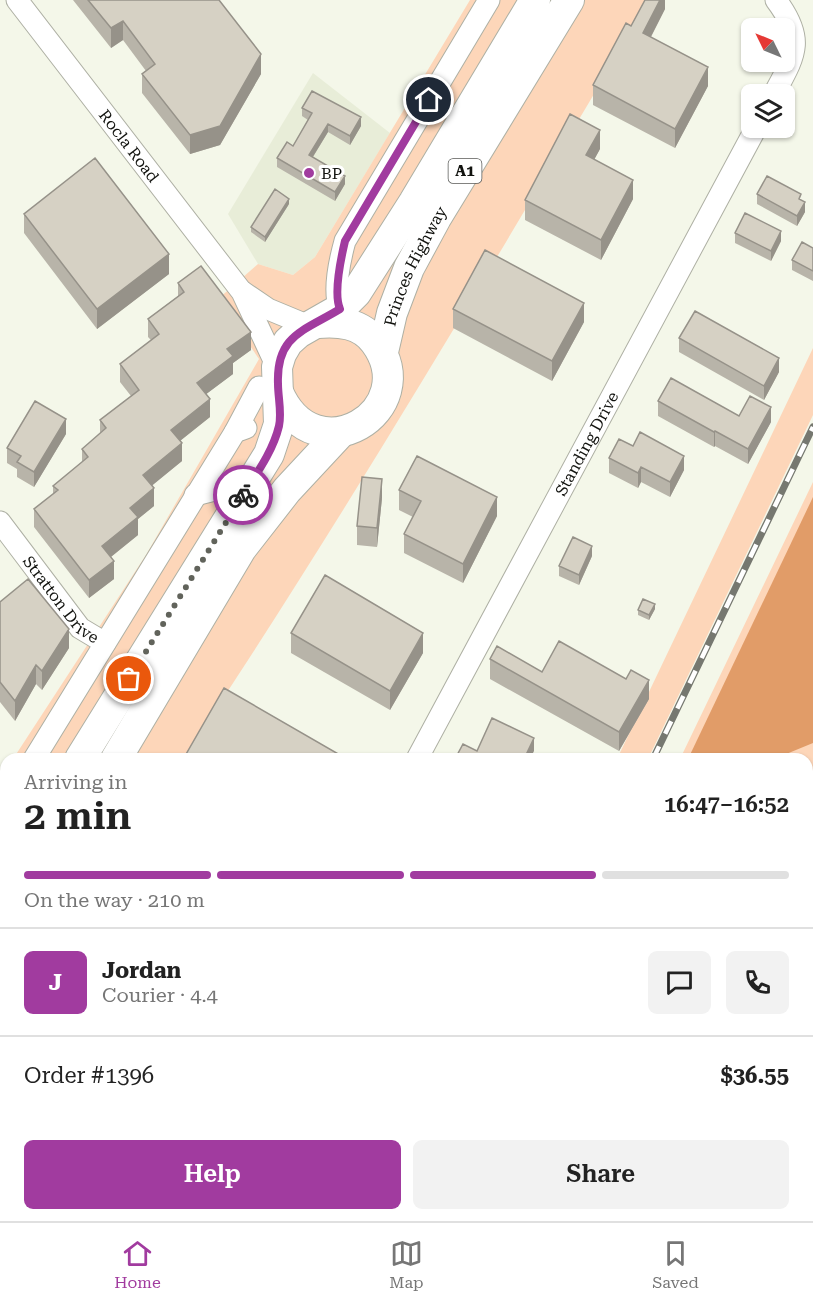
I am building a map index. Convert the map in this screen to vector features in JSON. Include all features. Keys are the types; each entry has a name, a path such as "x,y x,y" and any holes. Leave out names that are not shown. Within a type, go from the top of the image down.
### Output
{"highway":[{"name":"Princes Highway","path":"84,753 268,454 279,424 272,382 281,354 288,342 356,293 414,202 535,0"},
{"name":"Princes Highway","path":"383,352 396,302 409,268 436,218 569,0"},
{"name":"Princes Highway","path":"120,753 241,549 287,490 341,432 355,428 368,420 378,409 385,396 388,374 383,352 371,337 355,326 322,319"},
{"path":"272,382 285,407 295,419 316,430 341,432"}],"street":[{"name":"Rocla Road","path":"17,0 242,292 272,382"},
{"path":"322,319 338,303 340,261 345,241 489,0"},
{"path":"508,45 522,0"},
{"path":"776,0 789,17 796,40 792,61 779,84"},
{"name":"Standing Drive","path":"420,753 751,138"},
{"name":"Rocla Road","path":"242,292 268,309 322,319"},
{"path":"38,753 195,495 272,382"},
{"path":"195,495 253,480"},
{"name":"Stratton Drive","path":"0,522 80,628 105,643"}],"shaded area":[{"path":"470,0 650,0 363,478 187,753 17,753 146,555 259,359 218,299 258,264 293,275 315,257"},
{"name":"BP","path":"313,73 390,133 315,257 293,275 258,264 228,214"},
{"path":"813,348 813,415 651,753 620,753"},
{"path":"813,482 813,753 683,753"},
{"path":"813,497 813,743 789,753 691,753"}],"building":[{"path":"88,0 219,0 261,54 220,126 190,135 142,74 155,64 123,21 111,28"},
{"path":"645,0 660,0 643,33 708,67 675,129 593,85 626,23 631,26"},
{"path":"312,91 361,117 350,136 328,124 309,155 345,176 335,192 277,158 287,142 293,146 312,113 302,108"},
{"path":"570,114 600,130 586,155 633,180 601,240 525,200"},
{"path":"95,158 169,254 97,309 24,214"},
{"path":"767,176 801,194 799,199 805,202 797,216 757,194"},
{"path":"275,189 289,199 265,237 251,227"},
{"path":"745,213 781,231 771,251 735,233"},
{"path":"802,242 813,248 813,271 792,260"},
{"path":"485,250 584,303 552,361 453,309"},
{"path":"201,266 251,332 227,349 233,356 197,383 210,399 171,430 182,443 143,475 154,488 130,508 138,517 102,546 114,561 89,580 34,509 58,490 53,486 88,457 82,449 106,428 100,420 139,390 120,364 159,334 148,319 184,292 178,283"},
{"path":"695,311 779,358 764,386 679,338"},
{"path":"671,378 739,416 750,396 771,407 748,449 658,401"},
{"path":"35,401 66,419 34,472 17,462 21,456 7,448"},
{"path":"640,432 684,456 670,482 641,467 638,473 609,458 619,439 633,446"},
{"path":"417,456 497,497 463,564 404,534 421,501 399,490"},
{"path":"362,477 382,479 377,528 357,526"},
{"path":"573,537 592,546 579,575 559,566"},
{"path":"325,575 423,633 390,691 291,633"},
{"path":"28,579 69,629 42,671 36,665 15,701 0,682 0,602"},
{"path":"643,599 655,604 649,615 638,610"},
{"path":"559,641 626,679 631,670 649,680 619,732 490,659 497,646 542,672"},
{"path":"224,688 337,753 187,753"},
{"path":"492,718 534,738 527,753 458,753 463,744 477,751"}],"railway":[{"path":"656,753 813,427"}],"way so far":[{"path":"129,679 243,495"}],"place":[{"name":"BP","path":"309,173"}],"route":[{"path":"243,495 268,454 279,424 277,367 281,354 288,342 298,333 340,309 338,282 345,241 429,100"}]}
